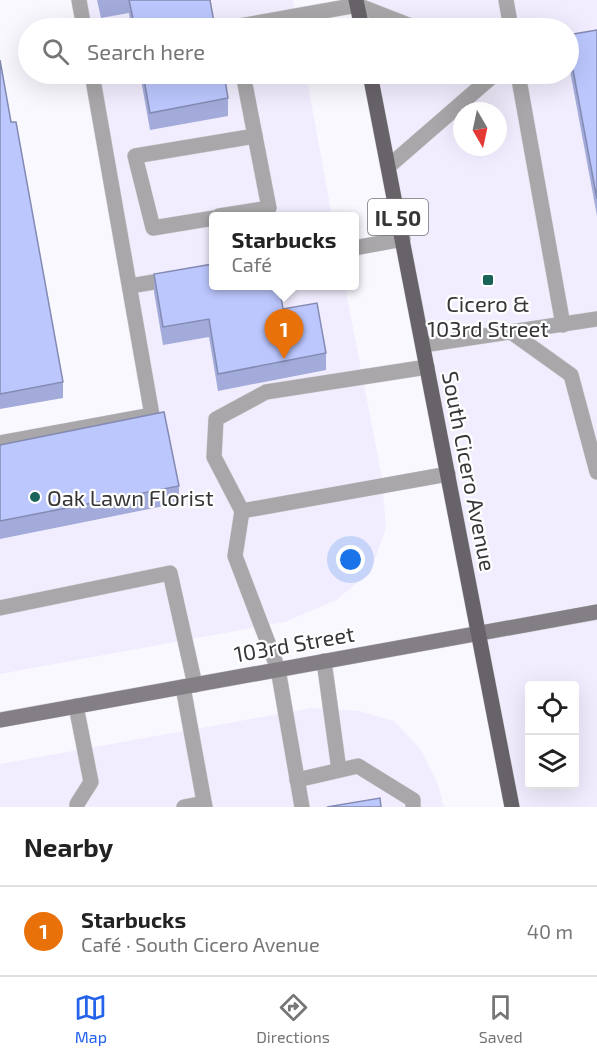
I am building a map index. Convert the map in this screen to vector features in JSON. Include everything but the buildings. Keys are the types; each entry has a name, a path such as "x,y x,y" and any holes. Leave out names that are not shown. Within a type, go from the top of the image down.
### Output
{"main road":[{"path":"357,3 360,18"},
{"name":"South Cicero Avenue","path":"372,84 512,807"},
{"name":"103rd Street","path":"0,720 597,612"}],"lane":[{"path":"79,0 82,18"},
{"path":"506,0 509,18"},
{"path":"280,18 357,3 392,18"},
{"path":"0,443 152,415 94,84"},
{"path":"244,212 269,208 245,84"},
{"path":"388,166 483,84"},
{"path":"520,84 562,325"},
{"path":"107,162 255,136"},
{"path":"135,156 153,228 209,219"},
{"path":"359,247 403,239"},
{"path":"130,286 209,273"},
{"path":"423,345 597,319"},
{"path":"511,332 571,375 597,472"},
{"path":"302,807 278,669 235,556 242,511 214,457 216,419 266,392 427,367"},
{"path":"242,511 448,474"},
{"path":"0,608 170,573 189,686 205,805 184,807"},
{"path":"324,661 339,770"},
{"path":"76,706 92,782 77,807"},
{"path":"297,780 358,766 412,800 413,807"}],"shaded area":[{"path":"79,0 293,0 296,18 82,18"},
{"path":"356,0 597,0 597,807 512,807 372,84 579,84 579,18 360,18"},
{"path":"94,84 308,84 331,212 209,212 209,290 346,290 382,478 386,528 370,573 336,600 285,622 0,674 0,443 152,415"},
{"path":"311,708 359,711 394,721 421,750 438,784 444,807 0,807 0,764"}],"place":[{"name":"Cicero & 103rd Street","path":"488,280"},
{"name":"Starbucks","path":"284,359"},
{"name":"Oak Lawn Florist","path":"35,497"}]}
